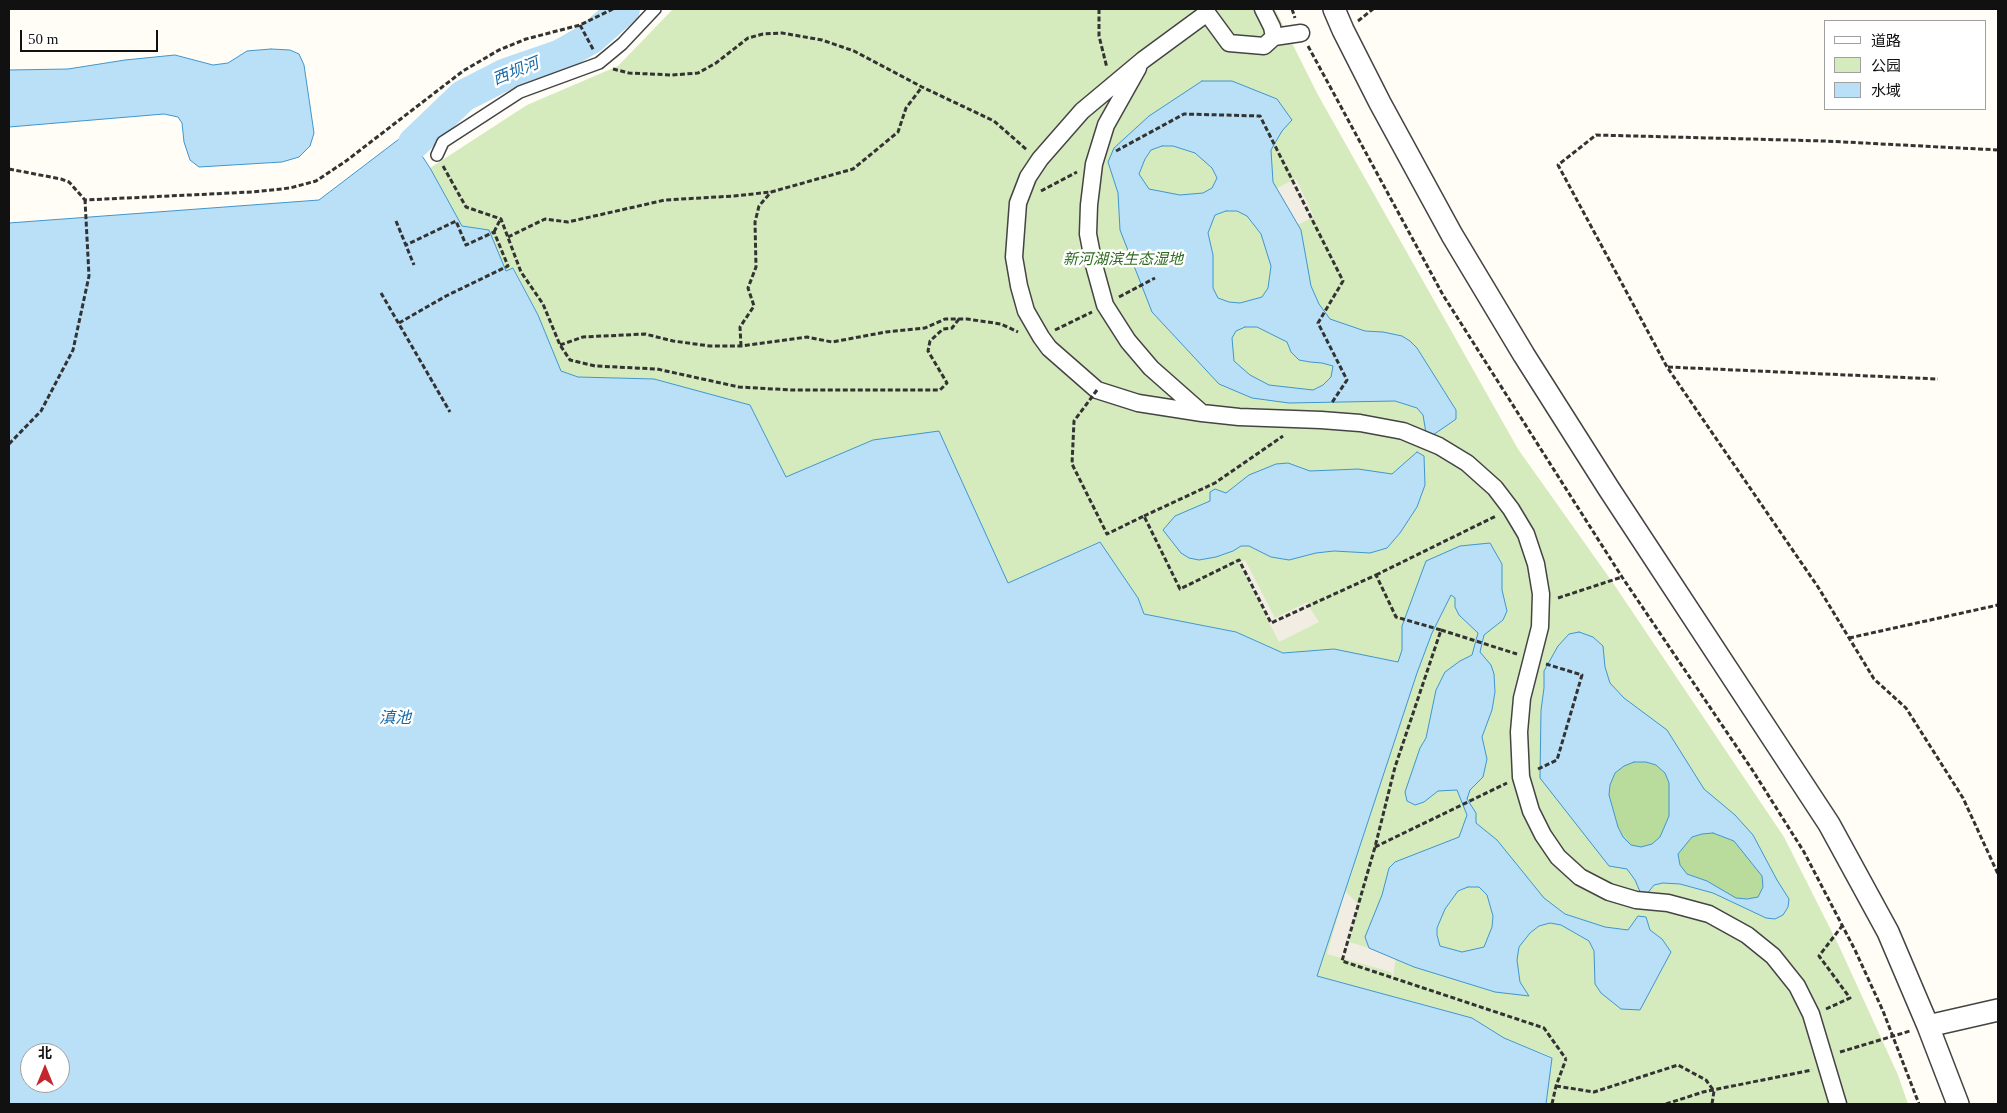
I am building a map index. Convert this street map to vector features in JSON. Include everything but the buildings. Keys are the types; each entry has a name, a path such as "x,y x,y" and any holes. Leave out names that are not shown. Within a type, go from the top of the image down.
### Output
{"street":[{"path":"1264,9 1274,37"},
{"path":"1334,9 1376,95 1452,235 1519,347 1829,824 1888,932 1928,1026 1958,1104"},
{"path":"1301,33 1274,37 1264,46 1228,43 1207,11 1143,60 1082,111 1040,159 1028,177 1018,203 1014,257 1026,311 1041,337 1092,397 1239,417 1360,423 1403,432 1439,446 1467,463 1495,488 1511,509 1526,534 1536,564 1541,594 1540,627 1527,654 1516,784 1543,835 1558,857 1580,877 1610,892 1636,900 1668,903 1709,914 1747,935 1773,956 1797,986 1835,1063 1838,1104"},
{"path":"1143,60 1106,125 1094,164 1088,234 1094,266 1105,305 1128,341 1151,368 1202,412"},
{"path":"1928,1026 1998,1010"}],"lane":[{"path":"437,155 443,142 520,92 597,59 622,44 655,9"}],"path":[{"path":"86,200 252,192 290,188 316,181 346,161 463,71 499,50 526,39 580,25 613,9"},
{"path":"1099,9 1099,36 1108,73 1115,68"},
{"path":"1292,9 1301,33 1381,183 1444,295 1622,577 1753,771 1804,852 1883,1011 1919,1104"},
{"path":"580,25 597,59 629,73 672,75 698,73 716,64 748,38 763,34 782,33 822,40 854,51 994,122 1030,153 1040,159"},
{"path":"508,237 545,219 568,222 665,200 771,192 854,169 898,132 906,108 922,87"},
{"path":"1018,203 1094,164 1184,114 1260,116 1343,281 1318,324 1347,380 1321,420"},
{"path":"1998,150 1825,141 1596,135 1558,165 1667,367 1818,587 1874,679 1906,708 1958,790 1998,874"},
{"path":"437,155 466,207 501,219 521,272 543,304 560,345 570,360 595,366 657,369 739,387 792,390 940,390 947,383 928,351 930,342 943,329 952,328 959,319"},
{"path":"9,169 69,182 86,200 88,276 73,350 41,411 9,444"},
{"path":"741,346 740,327 754,306 748,288 756,267 755,222 759,206 771,192"},
{"path":"406,245 456,221 466,245 494,232 501,219"},
{"path":"396,221 414,266"},
{"path":"399,323 446,296 508,266 494,232"},
{"path":"1041,337 1155,278"},
{"path":"381,293 450,412"},
{"path":"560,345 583,338 645,334 692,344 741,346 807,337 832,342 886,332 925,328 945,318 1001,324 1023,334 1019,325"},
{"path":"1667,367 1938,379"},
{"path":"1092,397 1074,421 1072,464 1107,534 1215,483 1286,434 1292,419"},
{"path":"1144,516 1180,589 1239,560 1270,623 1376,576 1511,509"},
{"path":"1375,847 1510,782 1516,784 1557,760 1582,675 1527,654 1520,655 1396,617 1376,576"},
{"path":"1540,604 1622,577"},
{"path":"1849,638 1998,605"},
{"path":"1441,630 1395,767 1375,847 1342,961 1544,1028 1566,1059 1556,1086 1552,1104"},
{"path":"1829,1018 1826,1009 1850,998 1819,956 1842,926"},
{"path":"1840,1052 1928,1026"},
{"path":"1835,1063 1840,1052 1837,1044"},
{"path":"1835,1063 1840,1052"},
{"path":"1666,1104 1704,1092 1835,1063"},
{"path":"1556,1086 1594,1092 1678,1064 1706,1080 1714,1091 1712,1104"}],"green space":[{"name":"新河湖滨生态湿地","path":"673,9 1275,9 1318,95 1518,449 1613,583 1784,837 1839,946 1898,1075 1908,1104 1546,1104 1552,1057 1504,1038 1472,1018 1317,976 1416,673 1335,649 1283,653 1236,632 1144,614 1138,598 1099,542 1008,583 873,440 786,478 750,405 654,379 578,377 561,371 538,315 514,268 506,271 489,230 462,226 430,168 527,105 618,66"},
{"path":"1634,762 1646,762 1656,765 1665,773 1669,783 1669,816 1660,837 1652,844 1641,847 1631,845 1623,837 1618,827 1609,795 1610,785 1615,773 1624,766"},
{"path":"1713,833 1734,841 1762,876 1763,887 1758,897 1736,898 1707,881 1687,874 1680,866 1678,854 1692,837"}],"shaded area":[{"path":"1296,179 1314,217 1293,227 1275,189"},
{"path":"1245,560 1275,618 1308,602 1319,622 1279,642 1239,563"},
{"path":"1345,891 1358,904 1361,895 1349,942 1396,956 1393,978 1391,972 1327,954"}],"water":[{"path":"290,50 299,54 304,65 314,133 310,146 299,157 282,162 199,167 190,160 184,142 182,123 178,117 164,114 9,127 9,70 68,69 125,60 175,55 213,65 228,63 247,51"},
{"path":"1202,81 1232,81 1277,99 1292,120 1282,131 1271,150 1273,182 1301,230 1311,286 1319,304 1330,319 1365,331 1402,336 1410,341 1417,348 1456,410 1456,419 1433,435 1426,433 1423,415 1417,408 1395,401 1289,403 1252,398 1219,384 1152,312 1120,230 1118,193 1108,162 1114,148 1149,116","holes":["1162,146 1173,146 1195,153 1212,168 1217,178 1212,188 1203,193 1180,195 1149,189 1139,174 1151,150","1226,211 1237,211 1247,216 1261,234 1271,266 1268,288 1262,297 1240,303 1218,298 1213,288 1213,255 1208,233 1215,215","1245,327 1257,327 1287,342 1291,352 1299,360 1333,366 1331,377 1323,385 1313,390 1269,385 1250,375 1234,361 1232,338 1236,331"]},
{"name":"滇池","path":"407,133 430,168 462,226 489,230 506,271 513,268 538,315 561,371 578,377 654,379 750,405 786,477 873,440 939,431 1008,583 1100,542 1138,598 1144,614 1236,632 1283,653 1334,649 1398,662 1402,650 1402,626 1426,561 1460,546 1490,543 1502,564 1502,590 1507,611 1503,620 1484,635 1480,652 1491,665 1494,674 1495,692 1492,710 1482,737 1487,759 1483,777 1470,790 1467,799 1476,813 1476,823 1497,840 1544,898 1565,914 1605,927 1628,930 1638,916 1646,917 1650,930 1662,939 1671,952 1640,1010 1621,1009 1601,993 1595,984 1594,951 1589,941 1561,925 1550,923 1539,926 1530,933 1519,947 1517,960 1520,982 1529,996 1495,992 1414,967 1369,948 1365,937 1382,895 1389,868 1395,862 1459,837 1467,815 1457,790 1438,791 1424,802 1415,805 1407,801 1405,792 1420,748 1426,738 1436,690 1445,672 1472,655 1478,633 1459,615 1455,607 1455,598 1451,595 1432,633 1417,673 1317,976 1472,1018 1504,1038 1552,1058 1546,1104 9,1104 9,223 319,200","holes":["1468,887 1479,887 1487,895 1493,916 1492,927 1484,947 1462,952 1440,946 1437,928 1445,909 1458,891"]},
{"path":"1417,452 1424,456 1425,485 1417,507 1400,533 1387,548 1370,553 1334,551 1316,553 1289,560 1271,557 1249,546 1241,546 1216,557 1199,560 1189,558 1181,553 1163,530 1175,516 1210,501 1210,492 1215,489 1226,493 1249,475 1276,464 1288,463 1310,471 1358,469 1392,474"},
{"path":"1579,632 1593,637 1603,646 1605,667 1610,683 1624,698 1667,730 1704,789 1735,815 1753,835 1789,899 1788,907 1783,915 1775,919 1766,918 1713,893 1680,884 1663,883 1654,885 1646,895 1641,894 1635,880 1627,869 1609,866 1540,778 1541,710 1544,671 1558,646 1569,634","holes":["1634,762 1646,762 1656,765 1665,773 1669,783 1669,816 1660,837 1652,844 1641,847 1631,845 1623,837 1618,827 1609,795 1610,785 1615,773 1624,766","1713,833 1734,841 1762,876 1763,887 1758,897 1736,898 1707,881 1687,874 1680,865 1678,854 1692,837"]}],"waterway":[{"name":"西坝河","path":"414,143 463,96 506,74 561,55 591,38 624,9"}]}
